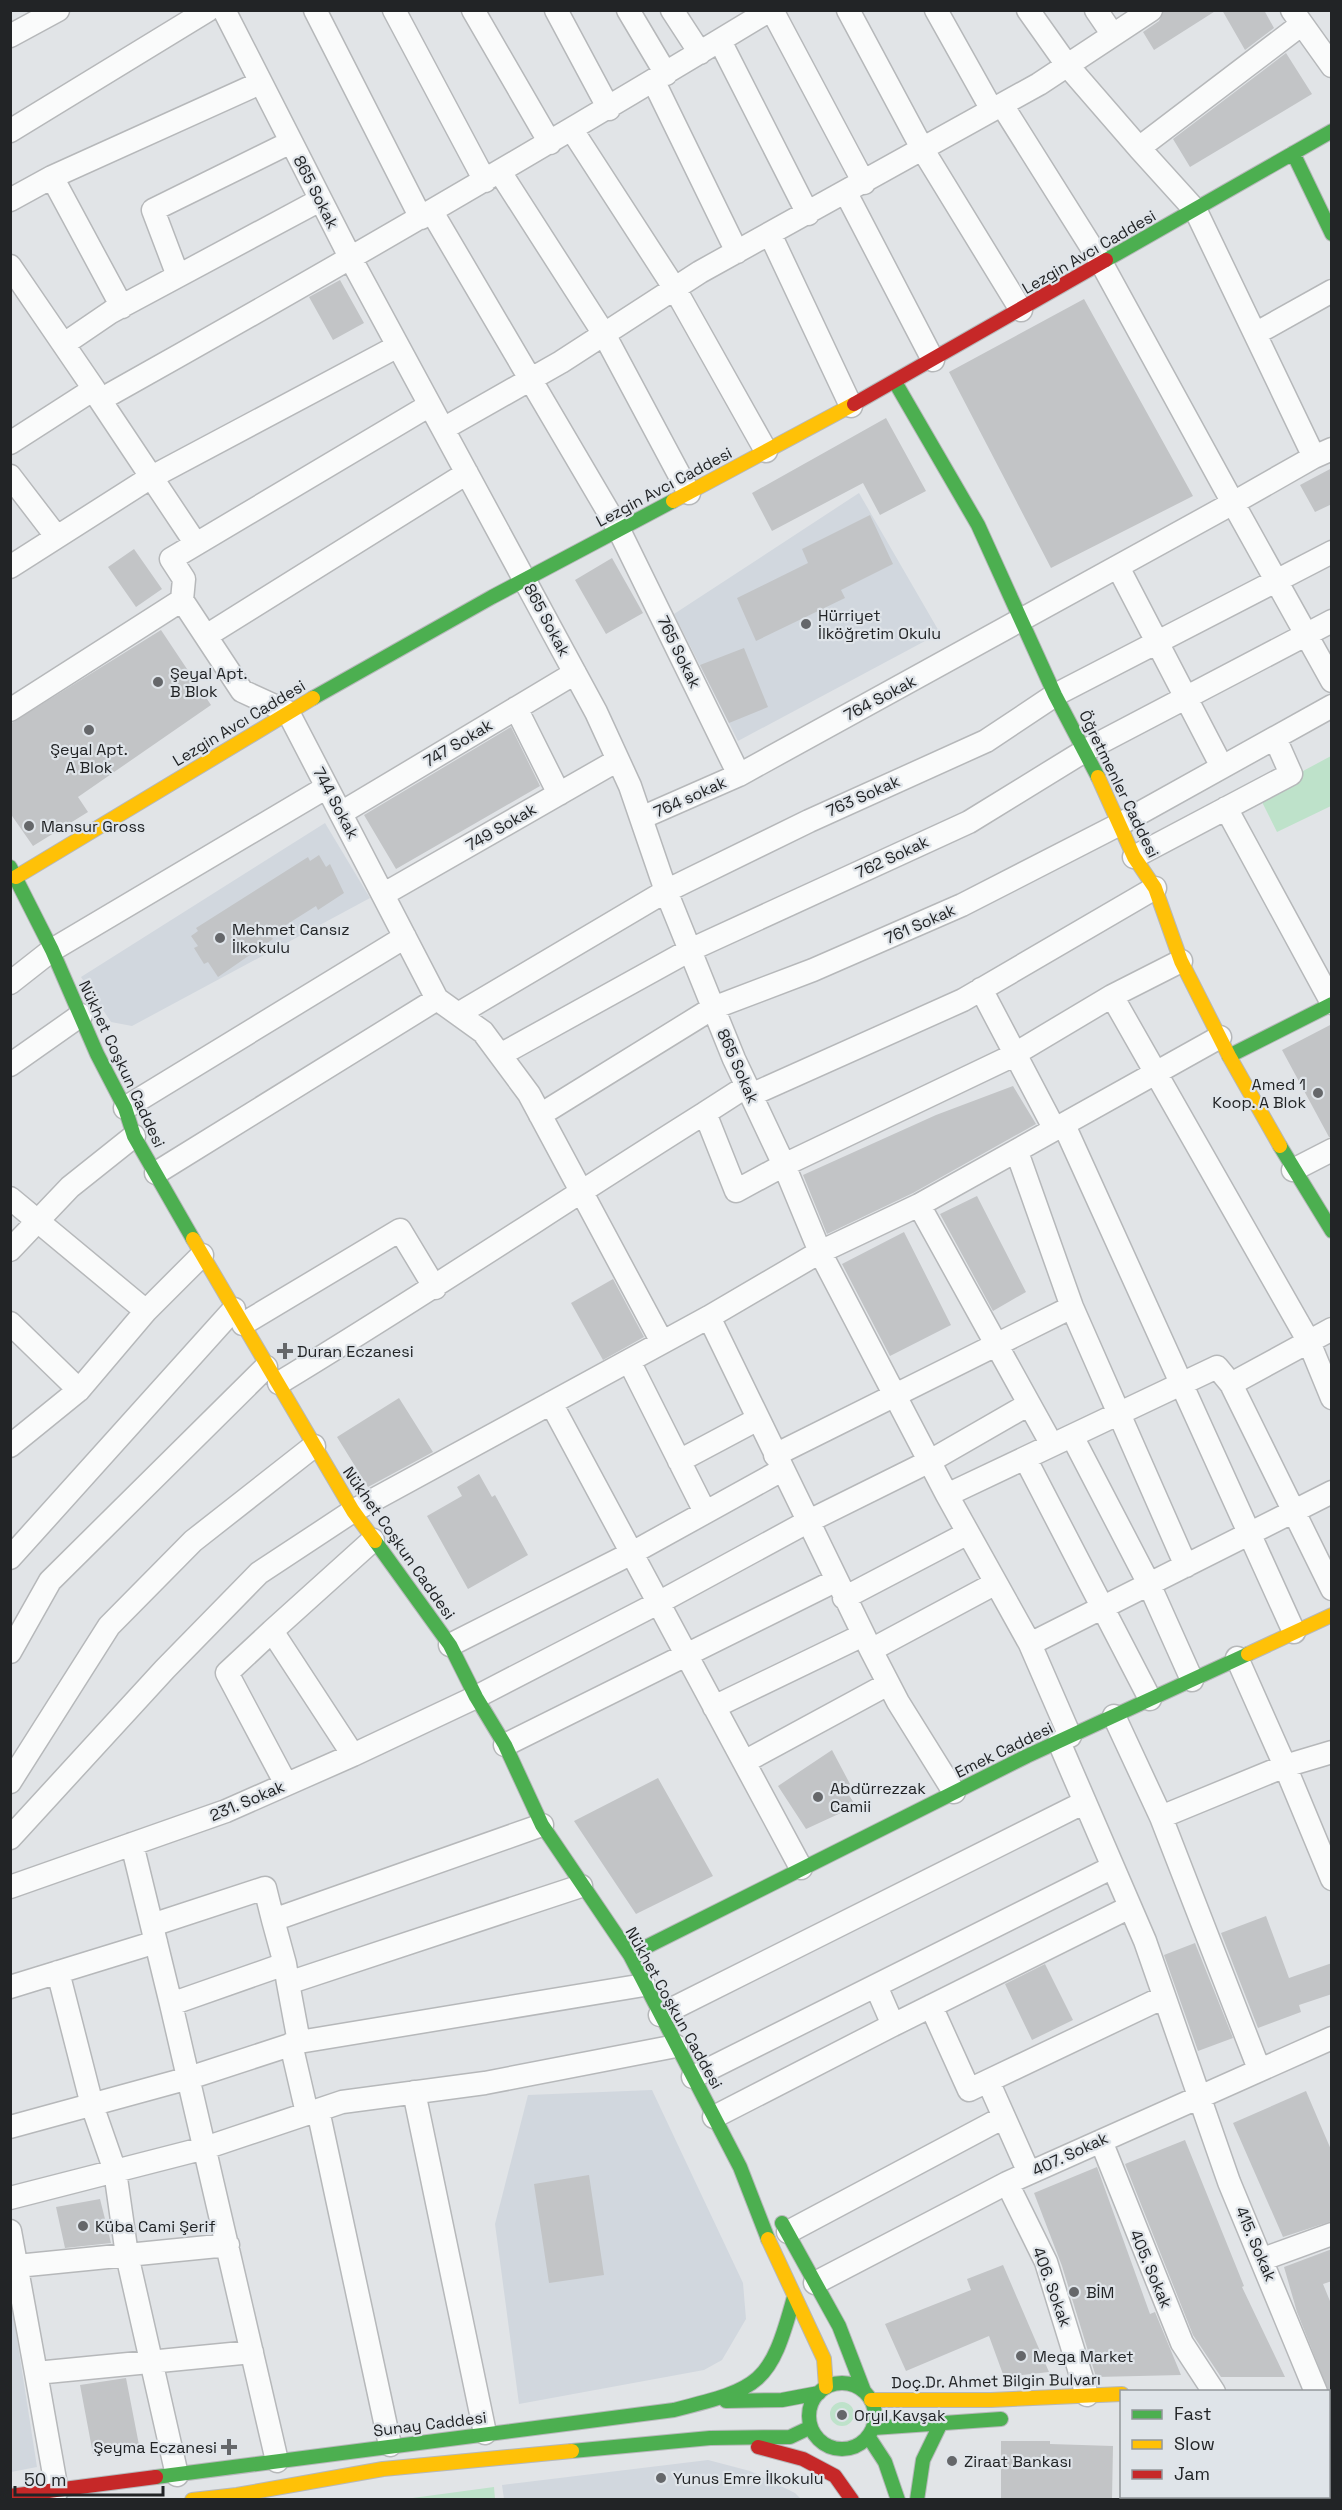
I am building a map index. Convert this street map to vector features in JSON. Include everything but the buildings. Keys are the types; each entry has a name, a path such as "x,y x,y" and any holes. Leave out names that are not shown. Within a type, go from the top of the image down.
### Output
{"street":[{"path":"10,36 58,10"},
{"name":"765 Sokak","path":"315,10 426,215 531,379 619,530 739,775"},
{"path":"394,10 493,176 604,334 689,493"},
{"path":"473,10 549,143"},
{"path":"556,10 609,109"},
{"path":"628,10 737,252"},
{"path":"672,10 700,53"},
{"path":"848,10 923,150 1021,310"},
{"path":"936,10 997,107 1102,264 1332,681"},
{"path":"1028,10 1067,65 1196,211 1255,334 1323,453"},
{"path":"1096,10 1113,35"},
{"path":"443,429 531,379 737,252 997,107 1151,10"},
{"path":"10,131 225,12"},
{"name":"865 Sokak","path":"225,12 320,200 575,673 618,760 666,891 713,1008 784,1165 820,1252 947,1495 1030,1644"},
{"path":"10,443 97,394 351,259 609,109 720,41 759,13 855,188 933,360"},
{"path":"1139,148 1297,17 1332,66"},
{"path":"720,41 808,214"},
{"path":"10,201 52,177 260,83"},
{"path":"572,130 675,289 766,451"},
{"name":"Lezgin Avcı Caddesi","path":"13,872 288,712 525,580 895,382 1332,131"},
{"path":"178,276 153,210 291,142"},
{"path":"1293,153 1332,234"},
{"path":"52,177 122,307"},
{"path":"64,344 122,307 320,200"},
{"path":"770,234 851,406"},
{"path":"10,266 196,544"},
{"path":"1255,334 1332,291"},
{"path":"10,567 153,477 398,346"},
{"name":"Öğretmenler Caddesi","path":"895,382 978,525 1021,622 1086,750 1134,857 1155,888 1181,961 1224,1046 1293,1170 1332,1231"},
{"path":"288,712 242,691 182,600 184,579 171,559 430,405"},
{"name":"764 Sokak","path":"739,775 1021,622 1323,453"},
{"path":"206,636 467,473"},
{"path":"10,476 56,537"},
{"name":"763 Sokak","path":"458,1014 666,891 809,821 986,741 1056,694 1332,552"},
{"path":"1119,567 1222,767"},
{"path":"10,710 182,600"},
{"name":"762 Sokak","path":"500,1055 690,950 969,822 1086,750 1332,621"},
{"name":"747 Sokak","path":"341,813 575,673"},
{"name":"761 Sokak","path":"540,1115 713,1008 813,970 962,905 1120,824 1332,706"},
{"path":"516,708 559,794"},
{"name":"744 Sokak","path":"288,712 384,894 436,999"},
{"path":"1134,857 1291,774 1275,738"},
{"name":"749 Sokak","path":"384,894 618,760"},
{"name":"764 sokak","path":"641,818 739,775"},
{"path":"10,983 52,950 327,787"},
{"path":"10,1838 165,1669 259,1573 353,1512 709,1317 820,1252 919,1205 1017,1152 1157,1071 1332,1003 1226,808"},
{"name":"Nükhet Coşkun Caddesi","path":"13,872 52,950 97,1054 125,1108 134,1136 353,1512 450,1645 476,1697 505,1745 542,1825 581,1886 630,1955 740,2167"},
{"path":"10,1652 50,1581 142,1486 273,1375 435,1288 581,1191 705,1113 749,1091 963,1000 1155,888"},
{"path":"125,1108 405,937"},
{"path":"705,1113 736,1191 784,1165 1015,1053 1112,996 1181,961"},
{"path":"981,989 1015,1053 1059,1126 1184,1383 1294,1632"},
{"path":"1112,996 1157,1071 1309,1342 1332,1398"},
{"path":"156,1173 436,999 483,1032 529,1094 662,1342"},
{"path":"10,1065 81,1015"},
{"path":"10,1250 70,1187 134,1136"},
{"path":"1293,1170 1332,1150"},
{"path":"1017,1152 1072,1307 1186,1566"},
{"path":"10,1198 146,1311"},
{"path":"919,1205 1029,1404 1062,1440 1149,1584 1192,1680"},
{"path":"10,1558 238,1317 399,1230 435,1288"},
{"path":"16,1434 79,1390 146,1311 202,1255"},
{"path":"450,1645 632,1553 705,1512 778,1463 895,1394 1072,1307"},
{"path":"709,1317 778,1463 888,1684 954,1792"},
{"path":"10,1323 79,1390"},
{"path":"1231,1384 1332,1329"},
{"path":"628,1361 705,1512"},
{"path":"947,1495 1217,1367 1231,1384 1332,1589"},
{"path":"551,1403 801,1868"},
{"name":"231. Sokak","path":"10,1887 226,1811 476,1697 658,1603 807,1522 930,1461 1029,1404"},
{"path":"679,1461 758,1419"},
{"path":"10,1782 109,1626 193,1541 314,1446"},
{"path":"1025,1458 1150,1699"},
{"path":"1030,1644 1332,1492"},
{"path":"505,1745 687,1656 968,1533"},
{"path":"286,1784 227,1673 373,1540"},
{"path":"714,1707 867,1642 996,1583"},
{"name":"Emek Caddesi","path":"630,1955 954,1792 1237,1658 1294,1632 1330,1619"},
{"path":"272,1630 353,1755"},
{"name":"415. Sokak","path":"1030,1644 1065,1739 1085,1803 1130,1907 1229,2182 1316,2390"},
{"path":"1237,1658 1332,1879"},
{"path":"744,1762 888,1684"},
{"path":"1114,1716 1161,1817 1259,2069"},
{"path":"1161,1817 1285,1766 1332,1752"},
{"path":"660,2015 1085,1803"},
{"path":"273,1920 542,1825"},
{"path":"132,1844 277,2461"},
{"path":"693,2077 1113,1867"},
{"path":"171,2004 286,1974 581,1886"},
{"path":"10,1987 58,1972 265,1888 286,1974 295,2043 313,2111 390,2445"},
{"path":"714,2117 1130,1907"},
{"path":"58,1972 92,2105 115,2171 127,2255 149,2362 177,2475"},
{"path":"10,2127 189,2079 295,2043 644,1985"},
{"path":"876,1986 893,2025"},
{"path":"931,2006 969,2090 1164,1997"},
{"name":"407. Sokak","path":"815,2283 1007,2183 1332,2038"},
{"path":"10,2198 205,2148 342,2102 485,2083 676,2046"},
{"path":"988,2081 1029,2173"},
{"path":"414,2092 485,2433"},
{"path":"788,2232 1004,2117"},
{"name":"405. Sokak","path":"1101,2141 1182,2343 1213,2390"},
{"path":"740,2167 788,2232 839,2326 875,2416 871,2432 898,2499"},
{"path":"740,2167 761,2223 824,2359 822,2390 810,2409 811,2427 816,2436 832,2447 852,2448 871,2432 940,2423 1021,2418"},
{"name":"406. Sokak","path":"1007,2183 1046,2262 1087,2395"},
{"path":"10,2231 57,2492"},
{"path":"1263,2259 1332,2234"},
{"path":"17,2266 228,2245"},
{"name":"Sunay Caddesi","path":"10,2496 57,2492 390,2445 674,2410 710,2401 759,2381 783,2339 794,2297"},
{"path":"36,2373 252,2352"},
{"path":"710,2401 782,2400 846,2383 868,2396"},
{"name":"Doç.Dr. Ahmet Bilgin Bulvarı","path":"868,2396 991,2400 1120,2394"},
{"path":"917,2499 919,2469 924,2451 940,2423"},
{"path":"192,2499 237,2495 383,2469 710,2438 790,2437 811,2427"},
{"path":"710,2438 775,2450 803,2458 836,2476 853,2499"},
{"path":"832,2447 853,2499"}],"shaded area":[{"name":"Hürriyet İlköğretim Okulu","path":"859,493 940,633 738,741 674,614"},
{"name":"Mehmet Cansız İlkokulu","path":"325,823 370,898 132,1026 111,1022 81,977"},
{"path":"652,2090 743,2283 746,2319 722,2360 704,2370 519,2404 495,2224 528,2095"},
{"path":"11,2300 37,2467 10,2472"},
{"name":"Yunus Emre İlkokulu","path":"708,2460 750,2471 795,2493 801,2499 504,2499 502,2485"}],"green space":[{"path":"1331,756 1331,806 1277,832 1261,800 1303,771"},
{"path":"842,2402 850,2406 854,2414 850,2422 842,2426 834,2422 830,2414 834,2406"},
{"path":"494,2487 495,2499 405,2499"}],"traffic: fast":[{"path":"1106,260 1332,131"},
{"path":"1293,153 1332,234"},
{"path":"895,382 978,525 1055,695 1098,777"},
{"path":"313,698 492,597 673,501"},
{"path":"10,867 52,950 97,1054 125,1108 134,1136 193,1239"},
{"path":"1229,1056 1332,1004"},
{"path":"1280,1146 1332,1231"},
{"path":"375,1541 450,1645 476,1697 505,1745 542,1825 630,1955 740,2167 768,2239"},
{"path":"630,1955 1027,1756 1248,1654"},
{"path":"782,2223 839,2326 864,2391"},
{"path":"156,2477 674,2410 703,2402 744,2388 758,2378 777,2349 794,2297"},
{"path":"842,2383 855,2386 865,2393 872,2403 875,2416 872,2429 865,2439 855,2446 842,2449 829,2446 819,2439 812,2429 809,2416 812,2403 819,2393 829,2386 842,2383"},
{"path":"726,2401 782,2400 819,2393"},
{"path":"873,2428 1001,2419"},
{"path":"917,2500 923,2460 941,2423"},
{"path":"572,2451 710,2438 790,2437 811,2427"},
{"path":"868,2436 885,2462 898,2500"}],"traffic: slow":[{"path":"673,501 854,404"},
{"path":"16,877 313,698"},
{"path":"1098,777 1134,857 1155,888 1181,961 1229,1056 1280,1146"},
{"path":"193,1239 353,1511 375,1541"},
{"path":"1248,1654 1332,1615"},
{"path":"768,2239 824,2359 826,2387"},
{"path":"871,2400 991,2400 1120,2394"},
{"path":"192,2500 237,2495 383,2469 572,2451"}],"traffic: jam":[{"path":"854,404 1106,260"},
{"path":"758,2447 803,2459 835,2476 852,2500"},
{"path":"10,2496 156,2477"}],"place":[{"name":"Hürriyet İlköğretim Okulu","path":"806,624"},
{"name":"Şeyal Apt. B Blok","path":"158,682"},
{"name":"Şeyal Apt. A Blok","path":"89,730"},
{"name":"Mansur Gross","path":"29,826"},
{"name":"Mehmet Cansız İlkokulu","path":"220,938"},
{"name":"Amed 1 Koop. A Blok","path":"1318,1093"},
{"name":"Duran Eczanesi","path":"285,1351"},
{"name":"Abdürrezzak Camii","path":"818,1797"},
{"name":"Küba Cami Şerif","path":"83,2226"},
{"name":"BİM","path":"1074,2292"},
{"name":"Mega Market","path":"1021,2356"},
{"name":"Oryıl Kavşak","path":"842,2415"},
{"name":"Şeyma Eczanesi","path":"229,2447"},
{"name":"Ziraat Bankası","path":"952,2461"},
{"name":"Yunus Emre İlkokulu","path":"661,2478"}]}
